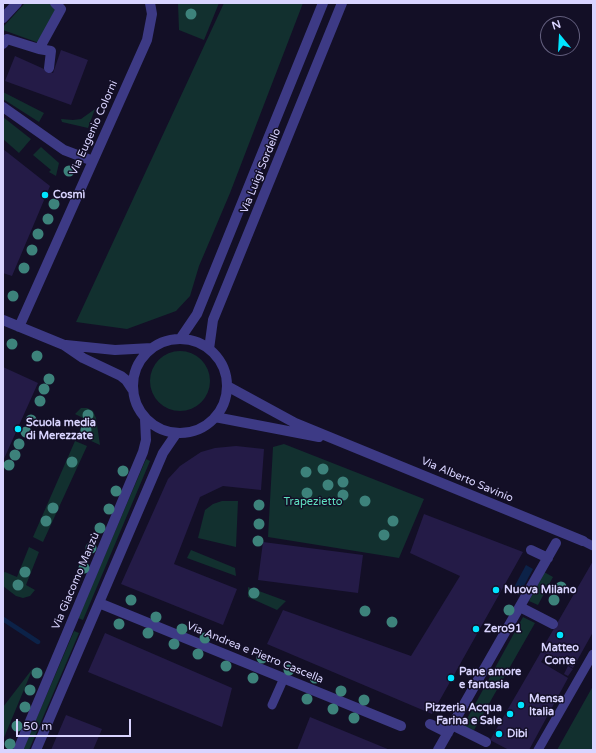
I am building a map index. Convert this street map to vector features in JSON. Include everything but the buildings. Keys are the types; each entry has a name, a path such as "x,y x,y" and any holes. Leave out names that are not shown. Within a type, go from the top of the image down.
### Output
{"street":[{"path":"3,18 17,3"},
{"path":"39,49 61,9 55,3"},
{"name":"Via Eugenio Colorni","path":"19,327 147,40 152,14 150,3"},
{"name":"Via Luigi Sordello","path":"180,339 197,314 323,3"},
{"name":"Via Luigi Sordello","path":"209,349 213,320 342,3"},
{"path":"4,40 52,51 49,68"},
{"path":"3,107 64,150 93,162"},
{"path":"3,320 64,345 83,358 121,376 126,380 132,389 136,405 145,419 154,426 165,431 176,434 188,433 198,430 208,424 215,417 224,403 227,386 222,366 215,355 209,349 200,344 191,340 180,339 166,341 152,348 145,354 137,366 132,389"},
{"path":"64,345 115,350 152,348"},
{"name":"Via Alberto Savinio","path":"227,386 295,423 588,540"},
{"name":"Via Alberto Savinio","path":"215,417 342,441"},
{"name":"Via Giacomo Manzù","path":"18,750 143,452 146,440 145,419"},
{"path":"36,750 163,453 176,434"},
{"path":"438,750 556,543"},
{"path":"531,550 548,558"},
{"name":"Via Andrea e Pietro Cascella","path":"99,603 401,726"},
{"path":"520,607 553,624"},
{"path":"430,724 450,729 486,742"}],"lane":[{"path":"588,540 593,546"},
{"path":"538,750 593,654"},
{"path":"272,705 284,678"}],"green space":[{"path":"25,3 50,3 57,7 39,43 3,30 3,27"},
{"path":"178,3 219,3 204,40 179,30"},
{"path":"224,3 303,3 230,193 199,266 190,296 176,311 127,329 76,322"},
{"path":"3,92 44,113 39,122 3,99"},
{"path":"95,109 88,128 62,122 61,119 81,119"},
{"path":"3,117 31,139 19,153 3,139"},
{"path":"41,147 59,163 56,176 49,172 51,170 33,155"},
{"path":"174,351 186,351 202,359 208,369 210,381 208,393 202,403 186,411 174,411 158,403 150,387 150,375 158,359"},
{"path":"81,408 87,408 93,411 96,418 100,445 78,435 85,419 75,414"},
{"path":"75,441 87,446 43,542 33,537"},
{"name":"Trapezietto","path":"284,444 424,499 399,558 268,537 273,447"},
{"path":"146,459 150,461 83,620 78,618"},
{"path":"222,501 238,501 236,547 198,538 205,510 213,504"},
{"path":"29,547 39,552 26,585 35,590 30,596 23,598 16,596 3,586 3,573 5,572 17,577"},
{"path":"191,550 235,568 236,576 187,558"},
{"path":"544,572 553,577 538,605 529,601"},
{"path":"248,587 286,601 277,610 248,597"},
{"path":"523,617 535,623 474,730 463,726"},
{"path":"74,631 79,633 29,750 23,750"},
{"path":"33,668 3,740 3,707"},
{"path":"593,686 593,750 557,750"}],"water":[{"path":"526,565 533,569 519,595 512,591"}],"waterway":[{"path":"3,619 38,642"}],"place":[{"name":"Cosmì","path":"45,195"},
{"name":"Scuola media di Merezzate","path":"18,429"},
{"name":"Nuova Milano","path":"496,590"},
{"name":"Zero91","path":"476,629"},
{"name":"Matteo Conte","path":"560,635"},
{"name":"Pane amore e fantasia","path":"451,678"},
{"name":"Mensa Italia","path":"521,705"},
{"name":"Pizzeria Acqua Farina e Sale","path":"510,714"},
{"name":"Dibi","path":"499,734"}]}
